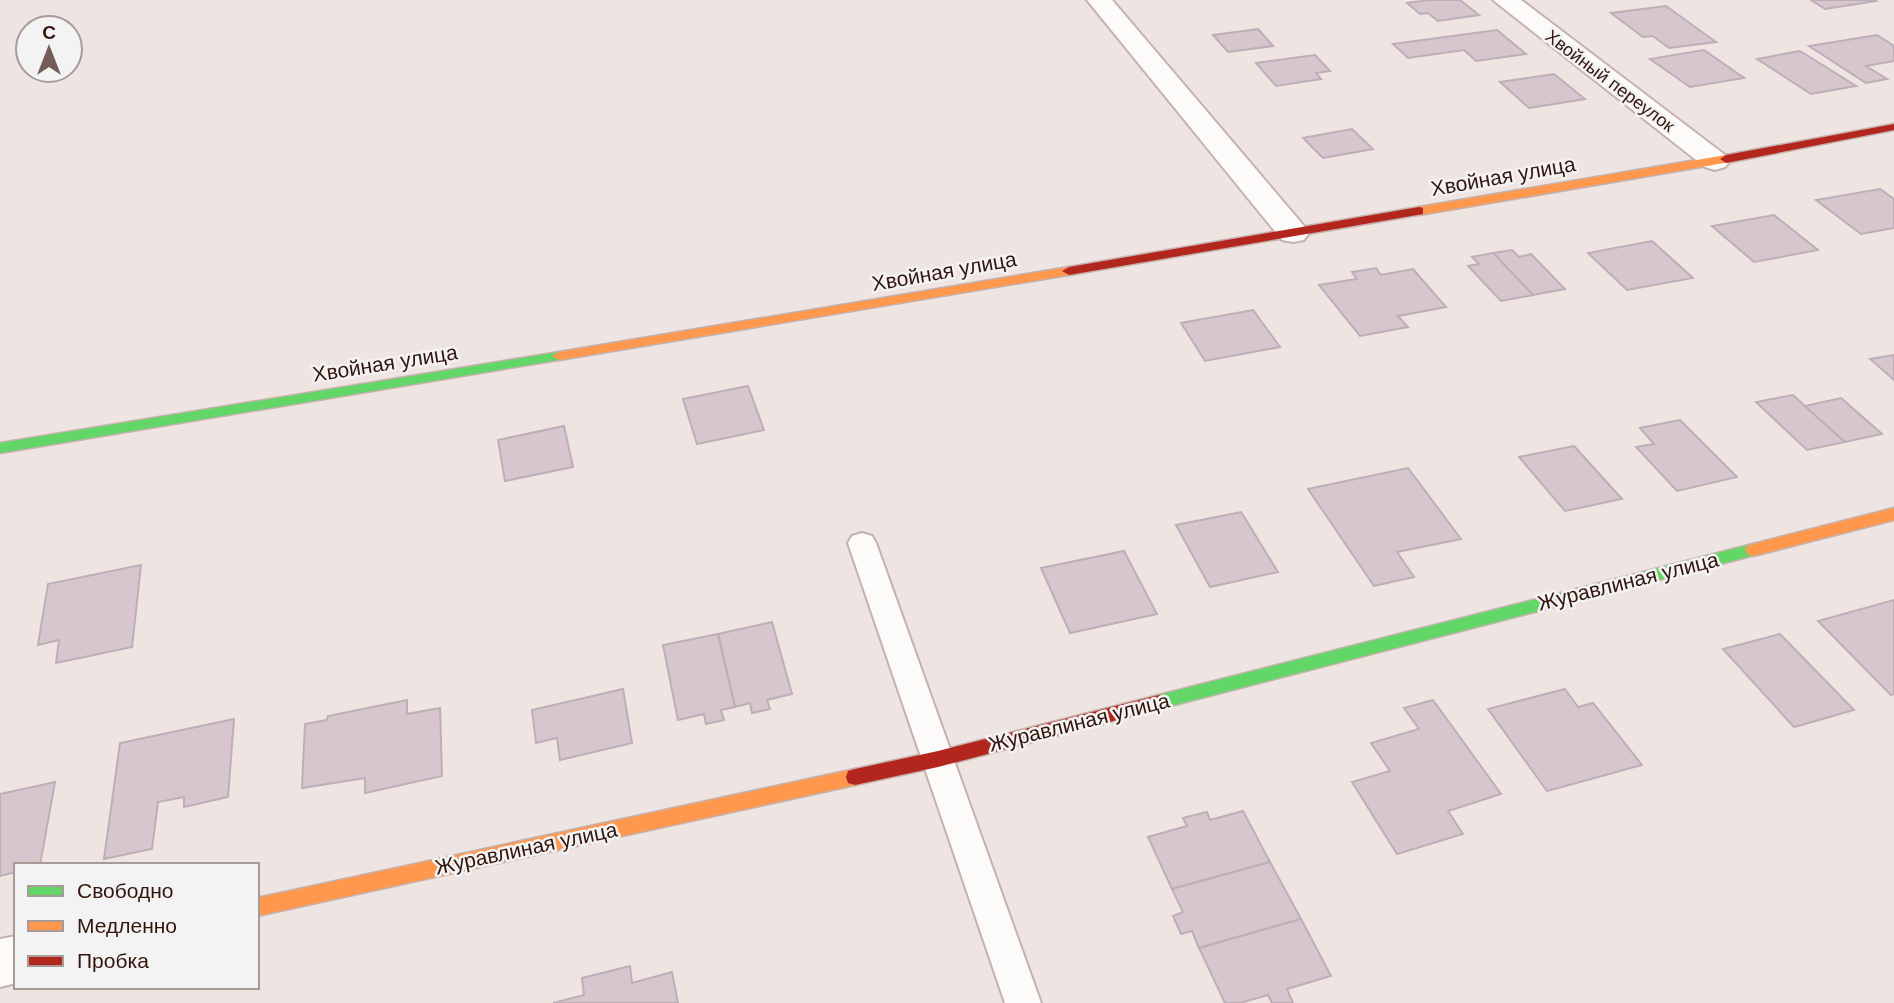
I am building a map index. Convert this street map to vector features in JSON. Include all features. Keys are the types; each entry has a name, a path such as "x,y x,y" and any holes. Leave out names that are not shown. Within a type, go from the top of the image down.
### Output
{"street":[{"path":"1099,0 1293,233"},
{"name":"Хвойный переулок","path":"1505,0 1715,161"},
{"name":"Хвойная улица","path":"0,448 1293,233 1715,161 1894,127"},
{"name":"Журавлиная улица","path":"259,907 938,759 1894,513"}],"lane":[{"path":"862,543 1023,1003"}],"building":[{"path":"1460,0 1479,15 1438,21 1428,13 1420,14 1407,3"},
{"path":"1811,0 1874,0 1876,1 1825,9"},
{"path":"1666,6 1716,42 1669,48 1653,36 1643,37 1611,13"},
{"path":"1258,29 1273,46 1228,52 1213,35"},
{"path":"1497,30 1526,54 1476,61 1464,50 1408,58 1393,44"},
{"path":"1877,35 1894,46 1894,61 1866,66 1887,79 1866,83 1809,46"},
{"path":"1704,50 1744,78 1690,87 1650,59"},
{"path":"1800,51 1856,86 1811,94 1757,59"},
{"path":"1315,55 1330,71 1316,73 1321,79 1276,86 1256,63"},
{"path":"1554,74 1585,99 1529,108 1500,82"},
{"path":"1352,129 1373,149 1323,158 1303,138"},
{"path":"1880,189 1894,199 1894,228 1861,234 1816,200"},
{"path":"1774,215 1818,250 1754,262 1712,226"},
{"path":"1652,241 1693,278 1627,290 1588,253"},
{"path":"1512,250 1519,257 1531,254 1565,289 1533,295 1493,253"},
{"path":"1493,253 1533,295 1501,301 1468,266 1479,264 1472,257"},
{"path":"1376,268 1381,275 1413,269 1446,307 1398,316 1408,327 1360,336 1319,285 1357,279 1352,272"},
{"path":"1253,310 1280,347 1205,361 1181,323"},
{"path":"1894,355 1894,380 1870,359"},
{"path":"748,386 764,430 697,444 683,399"},
{"path":"1793,395 1845,442 1807,450 1756,402"},
{"path":"1841,398 1882,434 1845,442 1805,406"},
{"path":"1680,420 1737,477 1677,491 1636,447 1654,444 1640,428"},
{"path":"564,426 573,467 505,481 498,440"},
{"path":"1574,446 1622,499 1565,511 1519,457"},
{"path":"1408,468 1461,539 1397,552 1414,577 1374,586 1308,489"},
{"path":"1241,512 1278,572 1210,587 1176,525"},
{"path":"1124,551 1157,614 1070,633 1041,568"},
{"path":"141,565 132,647 56,663 59,640 38,645 48,584"},
{"path":"1894,600 1894,694 1891,695 1818,621"},
{"path":"772,622 792,694 767,700 770,709 752,713 750,703 735,707 718,634"},
{"path":"718,634 735,707 721,710 724,720 706,724 704,714 678,720 663,645"},
{"path":"1780,634 1854,710 1794,727 1723,649"},
{"path":"623,689 632,743 560,760 557,738 536,743 532,710"},
{"path":"1565,689 1578,707 1593,703 1642,765 1547,791 1488,709"},
{"path":"407,700 407,714 440,708 442,776 365,793 365,778 302,788 305,724 327,720 328,716"},
{"path":"1433,700 1501,794 1448,811 1463,834 1397,854 1352,782 1390,771 1371,743 1419,729 1404,708"},
{"path":"234,719 228,797 184,807 184,797 158,802 152,849 104,859 120,743"},
{"path":"55,782 40,863 14,863 14,872 0,876 0,794"},
{"path":"1243,811 1270,862 1172,889 1148,837 1187,826 1183,818 1207,812 1210,820"},
{"path":"1270,862 1301,919 1199,948 1192,931 1181,934 1173,916 1183,912 1172,889"},
{"path":"1301,919 1331,976 1287,989 1293,1003 1272,1003 1268,995 1240,1003 1225,1003 1199,948"},
{"path":"630,966 632,983 672,972 678,1003 553,1003 584,995 582,978"}],"traffic: fast":[{"path":"0,448 559,356"},
{"path":"1159,702 1753,550"}],"traffic: slow":[{"path":"1419,211 1726,159"},
{"path":"559,356 1069,271"},
{"path":"1753,550 1894,514"},
{"path":"259,907 855,777"}],"traffic: jam":[{"path":"1726,159 1894,127"},
{"path":"1069,271 1419,211"},
{"path":"855,777 938,759 1159,702"}]}
